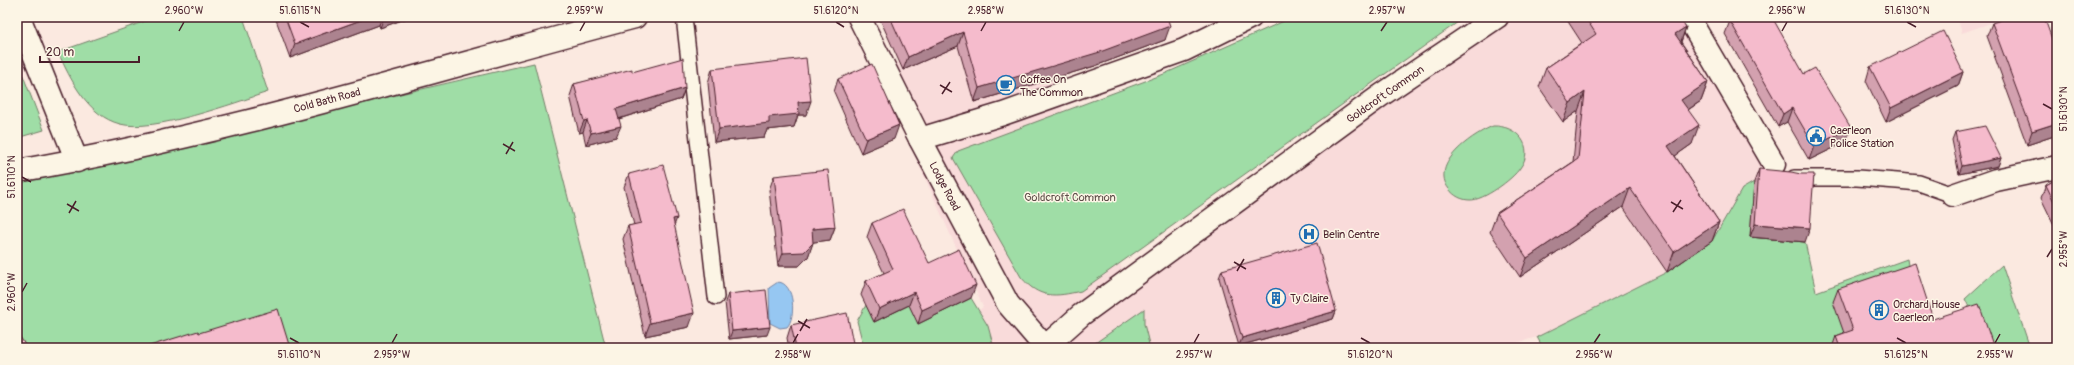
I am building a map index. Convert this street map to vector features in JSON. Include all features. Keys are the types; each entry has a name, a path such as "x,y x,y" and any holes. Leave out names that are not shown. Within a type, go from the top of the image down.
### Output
{"street":[{"path":"19,17 78,161"},
{"name":"Cold Bath Road","path":"17,171 78,161 216,130 635,17"},
{"name":"Lodge Road","path":"859,17 920,139 1008,304 1045,348"},
{"path":"920,139 1003,114 1184,50 1251,17"},
{"name":"Goldcroft Common","path":"1045,348 1081,315 1373,101 1497,17"},
{"path":"1688,17 1774,164"},
{"path":"1952,195 1996,180 2057,167"}],"lane":[{"path":"684,17 716,297"},
{"path":"1774,164 1784,175 1796,179 1858,178 1897,181 1919,184 1952,195"}],"shaded area":[{"path":"976,17 1039,17 1061,106 1125,277 1502,17 1676,17 1771,171 1742,189 1712,241 1667,272 1537,337 1500,348 929,348 983,307 878,74"},
{"path":"1957,17 2008,17 1962,33"}],"green space":[{"path":"157,17 243,17 268,92 194,116 152,124 134,126 120,124 109,120 98,113 89,105 74,85 58,52"},
{"name":"Goldcroft Common","path":"1293,17 1465,17 1081,291 1055,295 1041,293 1034,289 1021,277 953,158 958,151 1164,74"},
{"path":"17,60 44,130 17,138"},
{"path":"534,63 606,348 17,348 17,183"},
{"path":"1493,126 1510,129 1522,139 1526,152 1524,160 1520,168 1511,178 1490,193 1470,200 1458,197 1449,189 1444,179 1445,170 1449,160 1465,143"},
{"path":"1754,182 1750,237 1805,242 1816,292 1907,259 1910,277 1928,333 1974,317 1965,299 2002,265 2030,348 1543,348 1537,337 1667,272 1712,241 1742,189"},
{"path":"971,298 988,326 994,348 864,348 857,321 866,305 874,322 909,305 918,323"},
{"path":"1144,309 1144,324 1150,348 1088,348"}],"water":[{"path":"778,282 784,284 788,288 791,294 793,309 790,323 787,327 780,328 770,323 769,288"}],"building":[{"path":"285,17 369,17 295,44"},
{"path":"890,17 1167,17 1170,26 1100,52 979,88 963,32 908,57"},
{"path":"1585,17 1679,17 1686,27 1675,34 1708,82 1681,100 1699,125 1668,146 1719,222 1674,252 1630,188 1527,258 1497,213 1578,159 1585,92 1570,103 1546,68 1596,34"},
{"path":"1736,17 1772,17 1804,74 1815,68 1851,128 1814,146 1792,108 1783,114 1730,21"},
{"path":"2009,17 2044,17 2057,53 2057,123 2032,131 1992,23"},
{"path":"1943,31 1963,72 1891,108 1870,67"},
{"path":"683,58 685,88 616,109 621,126 591,133 587,120 584,121 574,84 632,69 632,72"},
{"path":"806,58 811,101 798,102 799,114 769,117 769,123 719,129 712,69"},
{"path":"872,64 899,125 866,139 838,79"},
{"path":"1985,126 2001,158 1962,166 1955,132"},
{"path":"663,165 677,218 673,219 694,313 650,323 628,226 641,223 629,174"},
{"path":"1759,169 1814,174 1810,228 1755,224"},
{"path":"828,170 835,227 812,229 813,243 804,252 783,253 774,176"},
{"path":"2057,179 2057,208 2046,185"},
{"path":"903,209 929,263 959,249 976,285 922,310 914,292 879,309 866,281 893,269 872,223"},
{"name":"Ty Claire","path":"1317,243 1336,311 1242,338 1222,270"},
{"name":"Orchard House Caerleon","path":"1915,263 1933,319 1979,304 1994,348 1840,348 1836,336 1853,330 1838,289"},
{"path":"766,290 770,327 732,331 728,294"},
{"path":"278,309 290,348 143,348 198,331 199,333"},
{"path":"847,313 854,348 796,348 791,325"},
{"path":"17,332 27,348 17,348"}],"place":[{"name":"Coffee On The Common","path":"1006,85"},
{"name":"Caerleon Police Station","path":"1816,136"},
{"name":"Belin Centre","path":"1309,234"},
{"name":"Ty Claire","path":"1276,298"},
{"name":"Orchard House Caerleon","path":"1879,310"}]}
